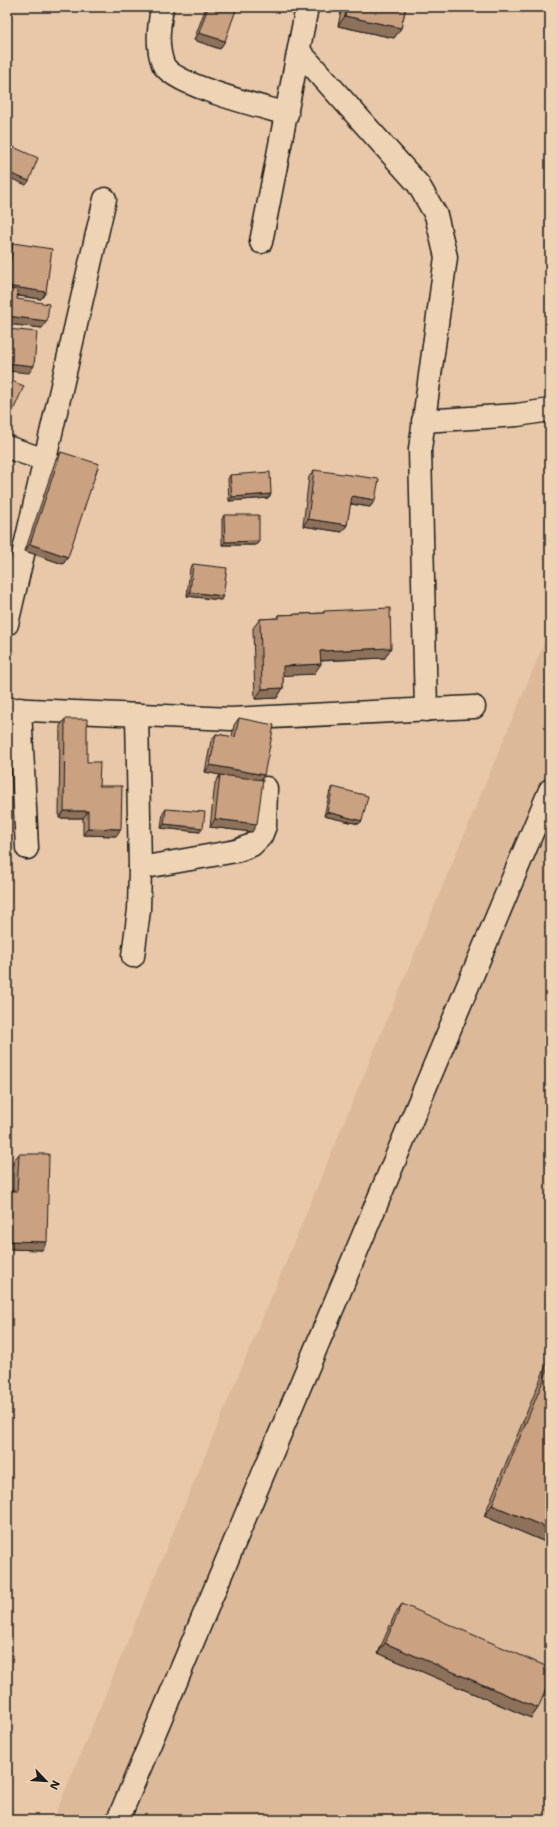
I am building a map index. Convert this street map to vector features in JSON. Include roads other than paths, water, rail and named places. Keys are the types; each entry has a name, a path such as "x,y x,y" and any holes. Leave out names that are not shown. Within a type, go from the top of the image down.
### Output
{"street":[{"path":"162,7 158,42 164,66 172,75 196,86 286,114"},
{"path":"261,242 307,7"},
{"path":"299,51 418,184 436,215 446,257 420,449 426,710"},
{"path":"7,624 105,199"},
{"path":"424,421 517,415 550,410"},
{"path":"7,447 45,460"},
{"path":"27,848 14,709 231,719 474,707"},
{"path":"133,956 139,910 140,868 136,714"},
{"path":"140,868 236,851 252,845 261,836 265,826 266,788"},
{"path":"118,1820 550,790"}]}
